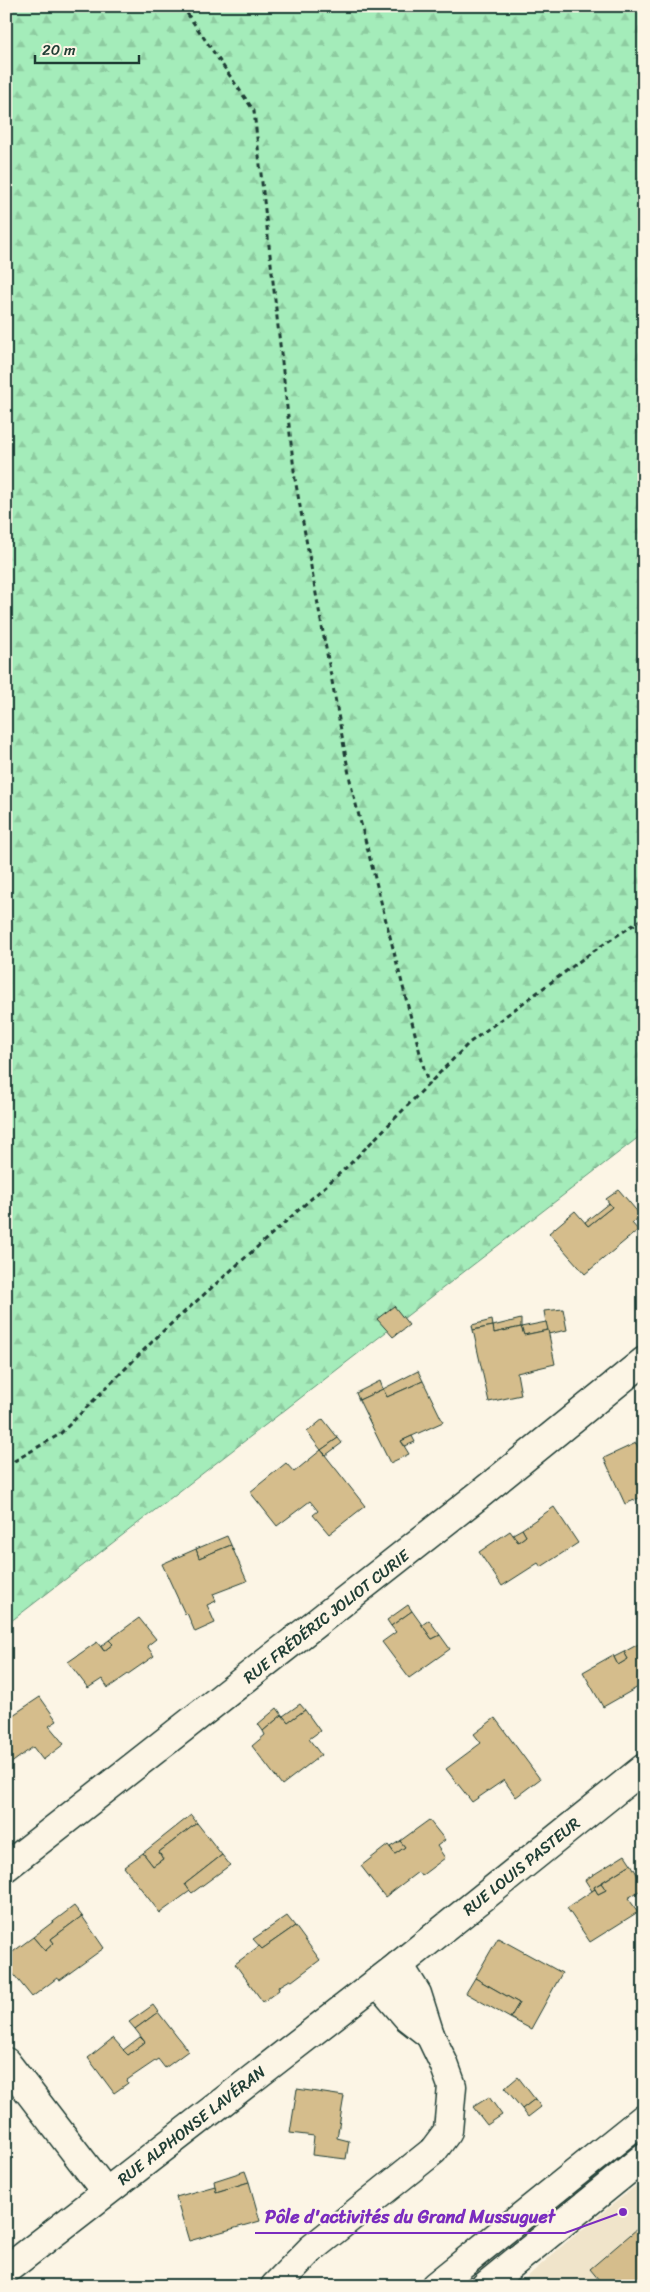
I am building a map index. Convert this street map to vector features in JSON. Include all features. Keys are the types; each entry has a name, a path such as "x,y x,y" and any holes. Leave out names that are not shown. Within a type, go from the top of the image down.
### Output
{"street":[{"name":"RUE FRÉDÉRIC JOLIOT CURIE","path":"6,1867 480,1495 644,1361"},
{"name":"RUE LOUIS PASTEUR","path":"377,1982 644,1768"},
{"path":"275,2286 311,2249 433,2151 448,2131 452,2086 430,2035 418,1994 399,1965"},
{"path":"377,1982 407,2017 430,2035"},
{"name":"RUE ALPHONSE LAVÉRAN","path":"6,2270 377,1982"},
{"path":"6,2062 105,2192"},
{"path":"435,2286 644,2118"},
{"path":"485,2286 644,2157"},
{"path":"295,2286 311,2249"}],"path":[{"path":"182,6 254,111 295,479 351,785 428,1084"},
{"path":"6,1466 60,1434 162,1332 349,1165 469,1043 592,952 644,918"}],"shaded area":[{"path":"644,2179 644,2286 517,2286 563,2245"}],"green space":[{"path":"6,6 644,6 644,1133 6,1625"}],"building":[{"path":"619,1190 641,1216 632,1223 638,1230 585,1274 549,1233 575,1211 588,1226 612,1207 606,1199"},
{"path":"609,1203 612,1207 588,1226 585,1222"},
{"path":"394,1306 409,1325 393,1337 377,1319"},
{"path":"563,1309 567,1330 548,1334 544,1311"},
{"path":"521,1319 521,1327 494,1333 493,1326"},
{"path":"492,1320 493,1326 473,1330 472,1325"},
{"path":"546,1322 548,1330 524,1335 521,1327"},
{"path":"493,1326 494,1333 521,1327 524,1335 548,1330 555,1364 517,1373 521,1395 489,1402 473,1330"},
{"path":"418,1371 423,1381 387,1397 383,1389"},
{"path":"380,1381 383,1389 359,1400 356,1393"},
{"path":"423,1381 443,1422 401,1441 409,1454 390,1463 359,1400 383,1389 387,1397"},
{"path":"323,1419 338,1438 321,1450 307,1432"},
{"path":"412,1436 415,1442 405,1446 401,1441"},
{"path":"338,1438 342,1443 326,1455 321,1450"},
{"path":"636,1443 644,1458 644,1496 625,1504 604,1458"},
{"path":"321,1450 365,1506 329,1534 313,1515 318,1511 310,1501 277,1526 250,1492 286,1463 294,1472"},
{"path":"554,1507 578,1543 541,1567 538,1563 502,1586 479,1552 510,1531 518,1542 526,1536 522,1529"},
{"path":"522,1529 526,1536 518,1542 513,1534"},
{"path":"227,1536 231,1545 199,1558 196,1549"},
{"path":"231,1545 247,1581 213,1594 216,1601 207,1605 215,1623 195,1632 162,1564 196,1549 199,1558"},
{"path":"408,1605 412,1611 391,1626 387,1620"},
{"path":"412,1611 432,1639 440,1635 450,1649 409,1678 382,1642 396,1632 391,1626"},
{"path":"139,1618 156,1639 147,1646 154,1656 108,1688 102,1679 88,1688 68,1662 97,1642 104,1651 113,1644 109,1640"},
{"path":"429,1620 440,1635 432,1639 422,1625"},
{"path":"109,1640 113,1644 104,1651 101,1646"},
{"path":"644,1641 644,1690 640,1686 603,1707 583,1672 613,1655 618,1665 628,1659 624,1652"},
{"path":"624,1652 628,1659 618,1665 614,1657"},
{"path":"40,1697 57,1721 49,1726 64,1744 43,1760 33,1747 6,1767 6,1715 10,1717"},
{"path":"300,1704 305,1710 288,1722 283,1716"},
{"path":"277,1708 282,1715 263,1731 258,1724"},
{"path":"305,1710 320,1731 309,1739 321,1755 282,1785 252,1746 265,1735 263,1731 282,1715 288,1722"},
{"path":"495,1718 540,1779 516,1797 504,1780 472,1802 446,1769 481,1743 474,1734"},
{"path":"191,1815 197,1823 159,1852 163,1859 153,1866 143,1853"},
{"path":"429,1820 445,1840 437,1846 445,1858 421,1876 418,1872 385,1897 361,1866 388,1845 395,1854 405,1847 400,1841"},
{"path":"197,1823 222,1855 185,1884 190,1891 160,1913 124,1867 143,1853 153,1866 163,1859 159,1852"},
{"path":"400,1841 405,1847 395,1854 390,1847"},
{"path":"222,1855 230,1865 192,1893 185,1884"},
{"path":"625,1855 631,1864 594,1887 595,1889 592,1891 585,1880"},
{"path":"631,1864 644,1886 644,1888 628,1898 638,1912 590,1942 567,1908 595,1889 598,1894 606,1890 601,1883"},
{"path":"601,1883 606,1890 598,1894 594,1887"},
{"path":"74,1906 82,1916 51,1939 54,1943 45,1951 33,1937"},
{"path":"82,1916 104,1948 60,1980 57,1978 32,1997 6,1965 6,1957 33,1937 45,1951 54,1943 51,1939"},
{"path":"287,1916 295,1926 262,1949 253,1939"},
{"path":"295,1926 320,1960 292,1981 290,1980 278,1987 279,1990 263,2002 235,1964 259,1946 262,1949"},
{"path":"498,1938 562,1973 531,2029 510,2018 519,2003 475,1978"},
{"path":"475,1978 519,2003 510,2018 466,1993"},
{"path":"153,2005 158,2012 135,2029 129,2022"},
{"path":"158,2012 188,2051 165,2068 158,2059 127,2080 128,2083 114,2093 88,2058 113,2038 128,2055 145,2042 135,2029"},
{"path":"140,2037 145,2042 128,2055 123,2050"},
{"path":"518,2077 535,2099 522,2109 505,2088"},
{"path":"297,2089 344,2096 337,2138 349,2141 346,2159 312,2155 314,2136 290,2133"},
{"path":"489,2097 502,2115 487,2125 473,2107"},
{"path":"535,2099 541,2107 528,2117 522,2109"},
{"path":"245,2171 249,2182 216,2192 214,2181"},
{"path":"249,2182 260,2221 189,2241 176,2197 215,2186 216,2192"},
{"path":"644,2223 644,2286 604,2286 590,2269"}],"place":[{"name":"Pôle d'activités du Grand Mussuguet","path":"623,2212"}]}
